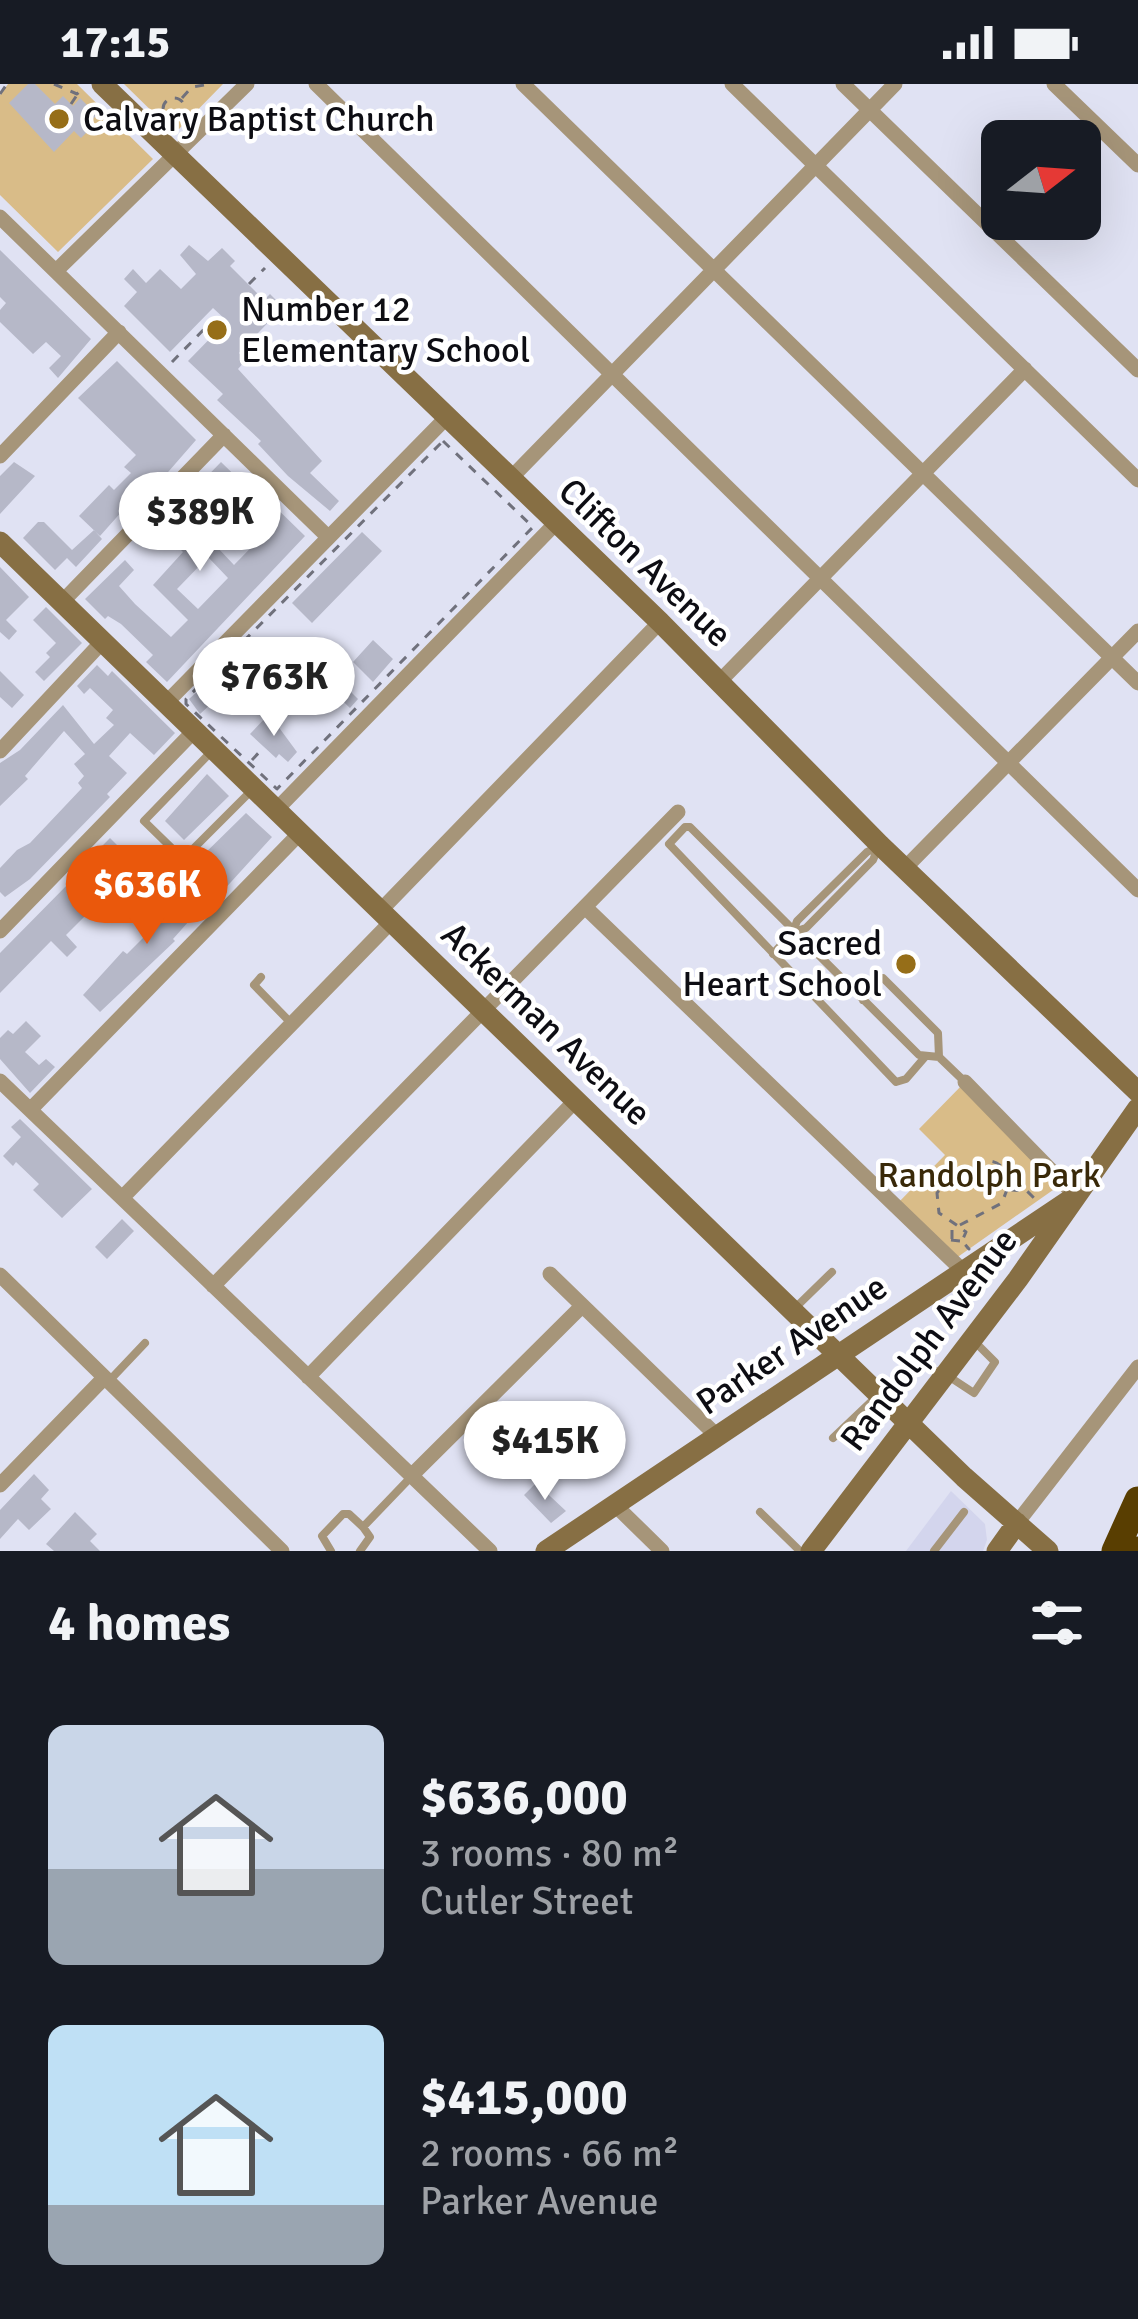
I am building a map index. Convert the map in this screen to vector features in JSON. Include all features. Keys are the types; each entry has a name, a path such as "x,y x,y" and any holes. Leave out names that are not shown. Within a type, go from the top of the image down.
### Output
{"highway":[{"path":"1115,1551 1138,1500"}],"street":[{"path":"56,271 174,145 247,84"},
{"path":"316,84 1138,890"},
{"path":"523,84 1138,683"},
{"path":"732,84 1138,480"},
{"path":"843,84 1138,370"},
{"path":"510,479 895,84"},
{"path":"1054,84 1138,166"},
{"name":"Clifton Avenue","path":"94,85 174,145 279,254 720,681 880,845 1138,1092"},
{"path":"0,217 328,537"},
{"path":"0,456 118,332"},
{"path":"720,681 1025,369"},
{"path":"167,702 447,417"},
{"path":"62,602 224,435"},
{"path":"277,809 556,523"},
{"name":"Ackerman Avenue","path":"0,542 195,730 208,755 277,809 908,1423 1048,1551"},
{"path":"122,1198 292,1023 659,622"},
{"path":"904,868 1138,631"},
{"path":"4,738 103,641"},
{"path":"0,931 195,730"},
{"path":"214,1286 678,812"},
{"path":"30,1110 301,832"},
{"path":"585,907 965,1259"},
{"path":"0,1081 490,1551"},
{"path":"964,1082 1076,1196"},
{"path":"308,1377 577,1100"},
{"name":"Randolph Avenue","path":"811,1551 972,1339 1138,1108"},
{"name":"Parker Avenue","path":"546,1551 838,1354 965,1259 1076,1196"},
{"path":"550,1274 717,1436"},
{"path":"1,1278 282,1551"},
{"path":"411,1476 582,1306"},
{"path":"997,1551 1138,1367"},
{"path":"0,1485 106,1380"},
{"path":"615,1504 662,1551"}],"lane":[{"path":"208,755 144,821 183,859 184,870 226,910"},
{"path":"183,859 254,788"},
{"path":"925,1057 906,1079 896,1082 669,844 690,827 862,1000 925,1057 938,1057 964,1082"},
{"path":"773,954 793,932 806,928 873,860 880,845"},
{"path":"261,976 254,985 292,1023"},
{"path":"862,1000 878,977 883,978 938,1033 938,1057"},
{"path":"793,1310 832,1271"},
{"path":"833,1438 911,1363 945,1374 974,1393 992,1371 994,1358 972,1339"},
{"path":"106,1380 145,1343"},
{"path":"363,1527 411,1476"},
{"path":"760,1512 800,1551"},
{"path":"934,1551 964,1512"},
{"path":"331,1551 322,1536 343,1514 349,1514 370,1537 360,1551"}],"path":[{"path":"0,94 8,84"},
{"path":"54,84 77,94"},
{"path":"171,84 172,98"},
{"path":"181,100 191,87 211,84"},
{"path":"71,104 77,94 94,85"},
{"path":"174,120 163,112 166,101 181,100"},
{"path":"174,120 185,112 181,100"},
{"path":"174,120 174,145"},
{"path":"249,284 279,254"},
{"path":"171,364 215,318"},
{"path":"442,441 533,527 278,789 250,762 186,699 442,441"},
{"path":"250,762 263,748"},
{"path":"965,1259 962,1240 966,1232 939,1213 936,1199 941,1186 983,1160 1003,1166 1012,1190 1021,1190 1037,1201"},
{"path":"946,1244 951,1231 999,1205 1011,1179 1019,1177 1021,1190"},
{"path":"946,1244 962,1240"}],"shaded area":[{"path":"951,1491 985,1524 983,1551 906,1551"}],"green space":[{"path":"8,84 77,84 153,159 58,252 0,195 0,95"},
{"path":"124,84 223,84 179,129 170,129"},
{"name":"Randolph Park","path":"965,1082 1063,1183 952,1261 895,1206 945,1155 919,1129"}],"building":[{"name":"Calvary Baptist Church","path":"28,84 35,84 55,104 63,96 73,106 80,98 97,115 88,124 92,127 81,138 74,131 54,152 9,103"},
{"path":"189,245 208,261 222,248 235,261 230,266 264,300 270,294 283,307 239,353 246,360 238,369 322,461 310,473 339,501 330,511 288,476 258,444 261,441 217,400 223,394 188,361 227,321 213,308 170,352 124,306 137,292 124,279 133,269 146,283 160,269 181,289 196,274 180,255"},
{"path":"0,250 91,339 58,378 49,368 61,356 46,342 33,354 0,322 0,310 6,303 0,297"},
{"path":"117,361 196,440 162,479 156,473 100,536 79,516 109,485 114,490 131,473 124,467 136,455 78,398"},
{"path":"14,462 35,476 0,514 0,476"},
{"path":"221,462 259,499 236,522 211,498 196,514 223,541 217,547 234,565 273,525 258,507 266,498 305,536 167,682 146,662 153,655 85,599 125,560 134,570 119,586 135,604 171,637 188,620 153,585 183,552 162,531 189,505 184,500","holes":["208,557 228,578 198,609 177,589"]},
{"path":"38,522 44,522 72,550 94,530 102,539 76,567 67,558 55,570 23,538"},
{"path":"362,532 382,551 312,623 292,603"},
{"path":"0,567 29,597 6,620 17,631 9,640 0,632"},
{"path":"46,607 82,643 44,681 35,672 56,643 33,620"},
{"path":"373,640 393,659 373,682 353,662"},
{"path":"252,641 272,661 252,681 231,661"},
{"path":"97,665 108,676 112,671 175,733 154,755 130,733 109,756 127,773 107,794 110,797 30,879 5,897 0,892 0,868 82,788 78,783 84,776 74,764 85,754 64,731 25,776 28,779 0,806 0,763 20,750 63,705 94,744 114,725 106,718 113,710 90,688 84,694 77,686"},
{"path":"0,671 24,695 12,708 0,697"},
{"path":"216,675 226,684 221,689 224,692 200,714 189,699"},
{"path":"338,679 358,699 350,708 329,688"},
{"path":"269,714 297,752 288,762 279,754 276,758 250,734"},
{"path":"207,774 229,796 184,840 165,821"},
{"path":"246,813 272,837 221,893 192,866"},
{"path":"110,838 127,855 118,864 101,847"},
{"path":"150,852 165,866 154,877 140,863"},
{"path":"181,878 206,902 175,941 100,1012 83,995 123,951 127,954 148,933 155,918 177,896 170,889"},
{"path":"73,879 98,903 66,935 77,947 67,957 51,941 0,993 0,953"},
{"path":"26,1021 41,1036 25,1052 39,1065 46,1059 55,1067 30,1093 0,1059 0,1038 8,1030 13,1034"},
{"path":"20,1119 92,1189 62,1218 33,1190 39,1184 3,1156 21,1137 11,1127"},
{"path":"122,1219 134,1231 107,1259 95,1247"},
{"path":"34,1474 49,1490 41,1499 51,1509 29,1530 18,1519 0,1539 0,1510"},
{"path":"536,1483 566,1511 551,1523 524,1495"},
{"path":"75,1512 97,1534 90,1541 100,1551 54,1551 46,1544"}],"place":[{"name":"Calvary Baptist Church","path":"59,119"},
{"name":"Number 12 Elementary School","path":"217,330"},
{"name":"Sacred Heart School","path":"906,964"}]}
